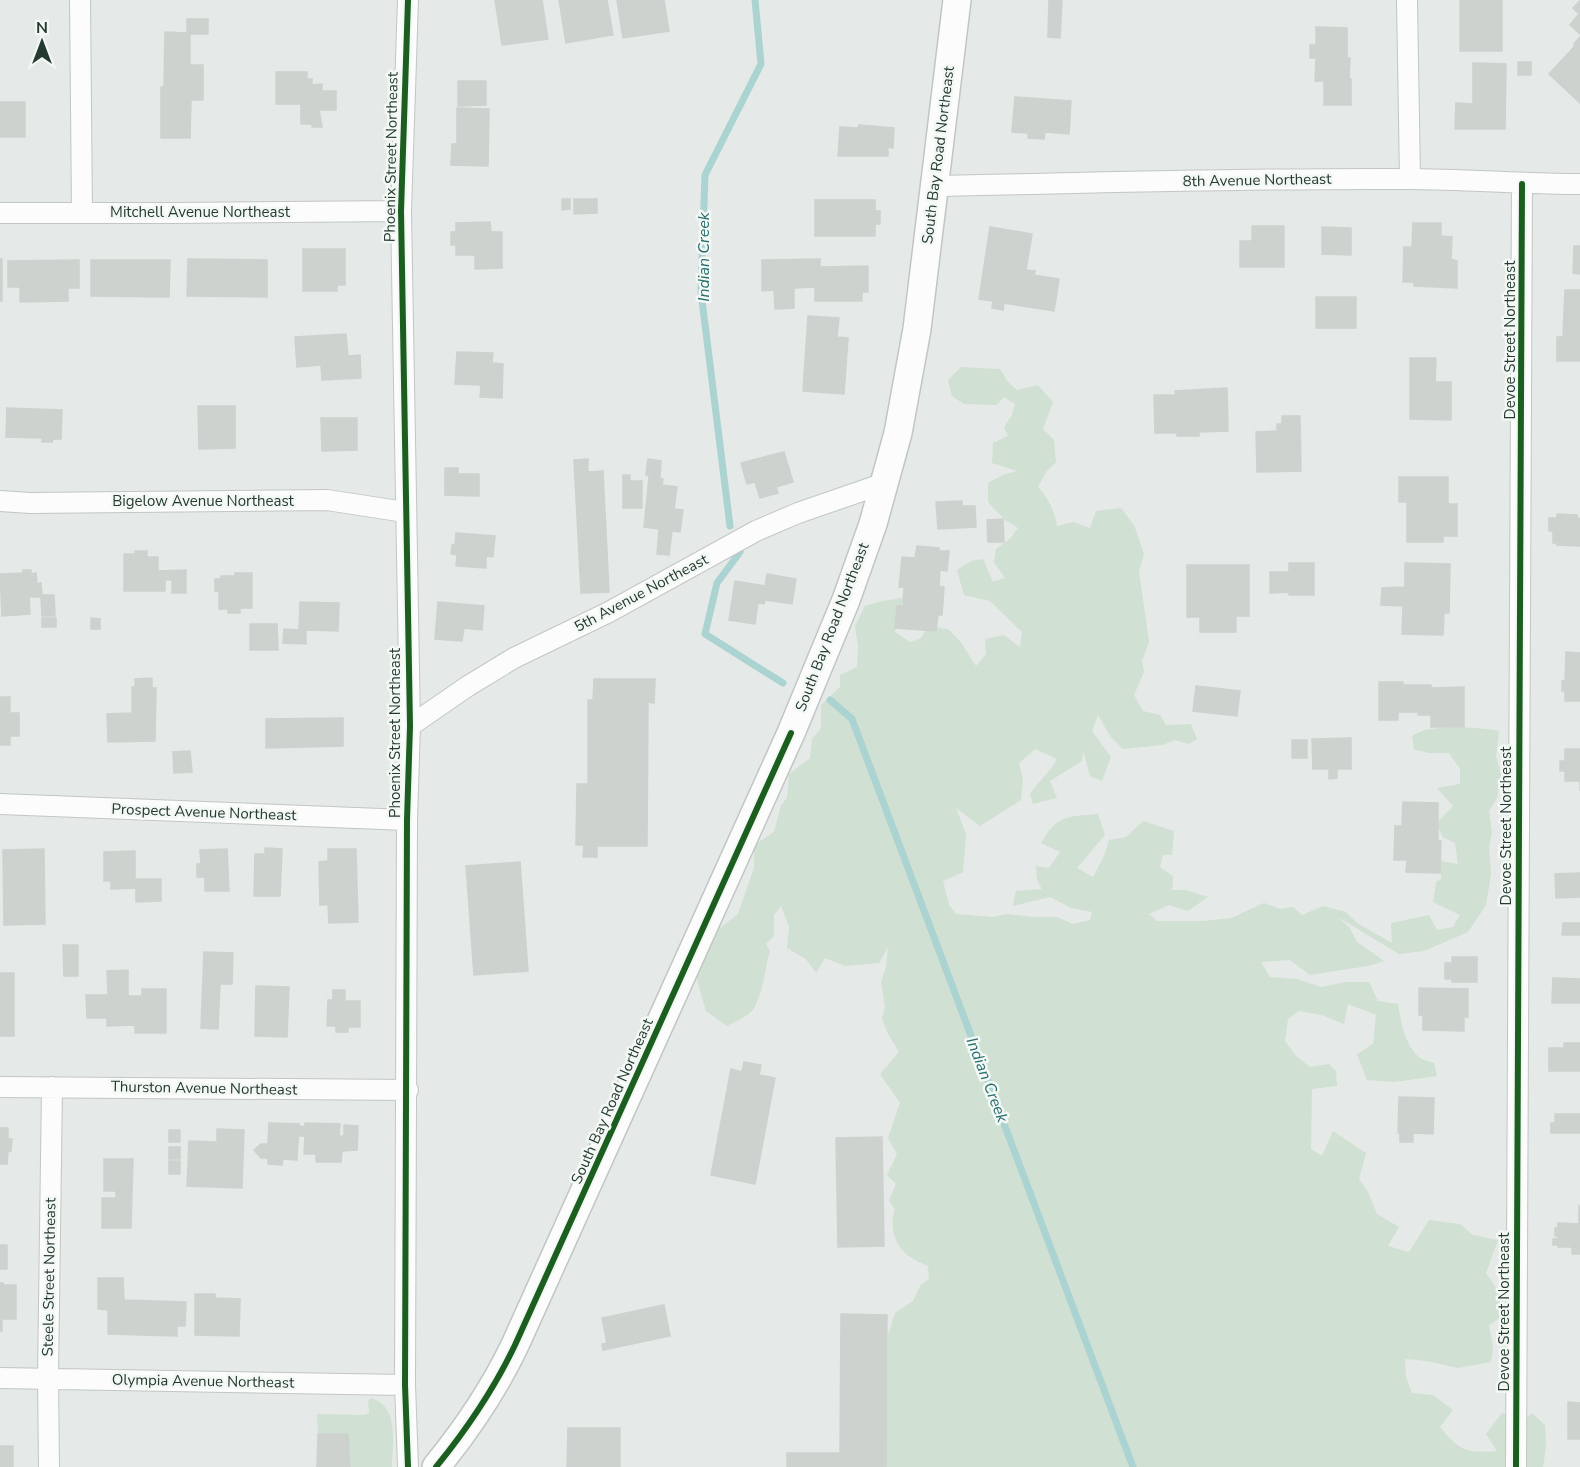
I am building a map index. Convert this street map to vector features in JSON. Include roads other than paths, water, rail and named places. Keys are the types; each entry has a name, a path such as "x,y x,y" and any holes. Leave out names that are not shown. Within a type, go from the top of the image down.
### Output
{"street":[{"path":"80,0 82,213"},
{"name":"Phoenix Street Northeast","path":"408,0 400,211 410,726 407,819 408,1090 405,1385 408,1467"},
{"name":"South Bay Road Northeast","path":"436,1467 475,1416 506,1364 790,733 846,600 873,524 898,433 917,330 957,0"},
{"path":"1407,0 1410,179"},
{"name":"8th Avenue Northeast","path":"934,186 1410,179 1580,184"},
{"name":"Devoe Street Northeast","path":"1516,1467 1522,184"},
{"name":"Mitchell Avenue Northeast","path":"0,213 400,211"},
{"name":"5th Avenue Northeast","path":"410,726 514,658 615,608 756,531 798,513 885,483"},
{"name":"Bigelow Avenue Northeast","path":"0,501 327,500 405,512"},
{"name":"Prospect Avenue Northeast","path":"0,804 407,819"},
{"name":"Thurston Avenue Northeast","path":"0,1087 408,1090"},
{"name":"Steele Street Northeast","path":"49,1467 51,1087"},
{"name":"Olympia Avenue Northeast","path":"0,1378 405,1385"}],"waterway":[{"name":"Indian Creek","path":"730,526 701,292 705,175 761,64 755,0"},
{"name":"Indian Creek","path":"740,552 717,583 705,634 783,683"},
{"name":"Indian Creek","path":"830,700 852,719 1133,1467"}]}
